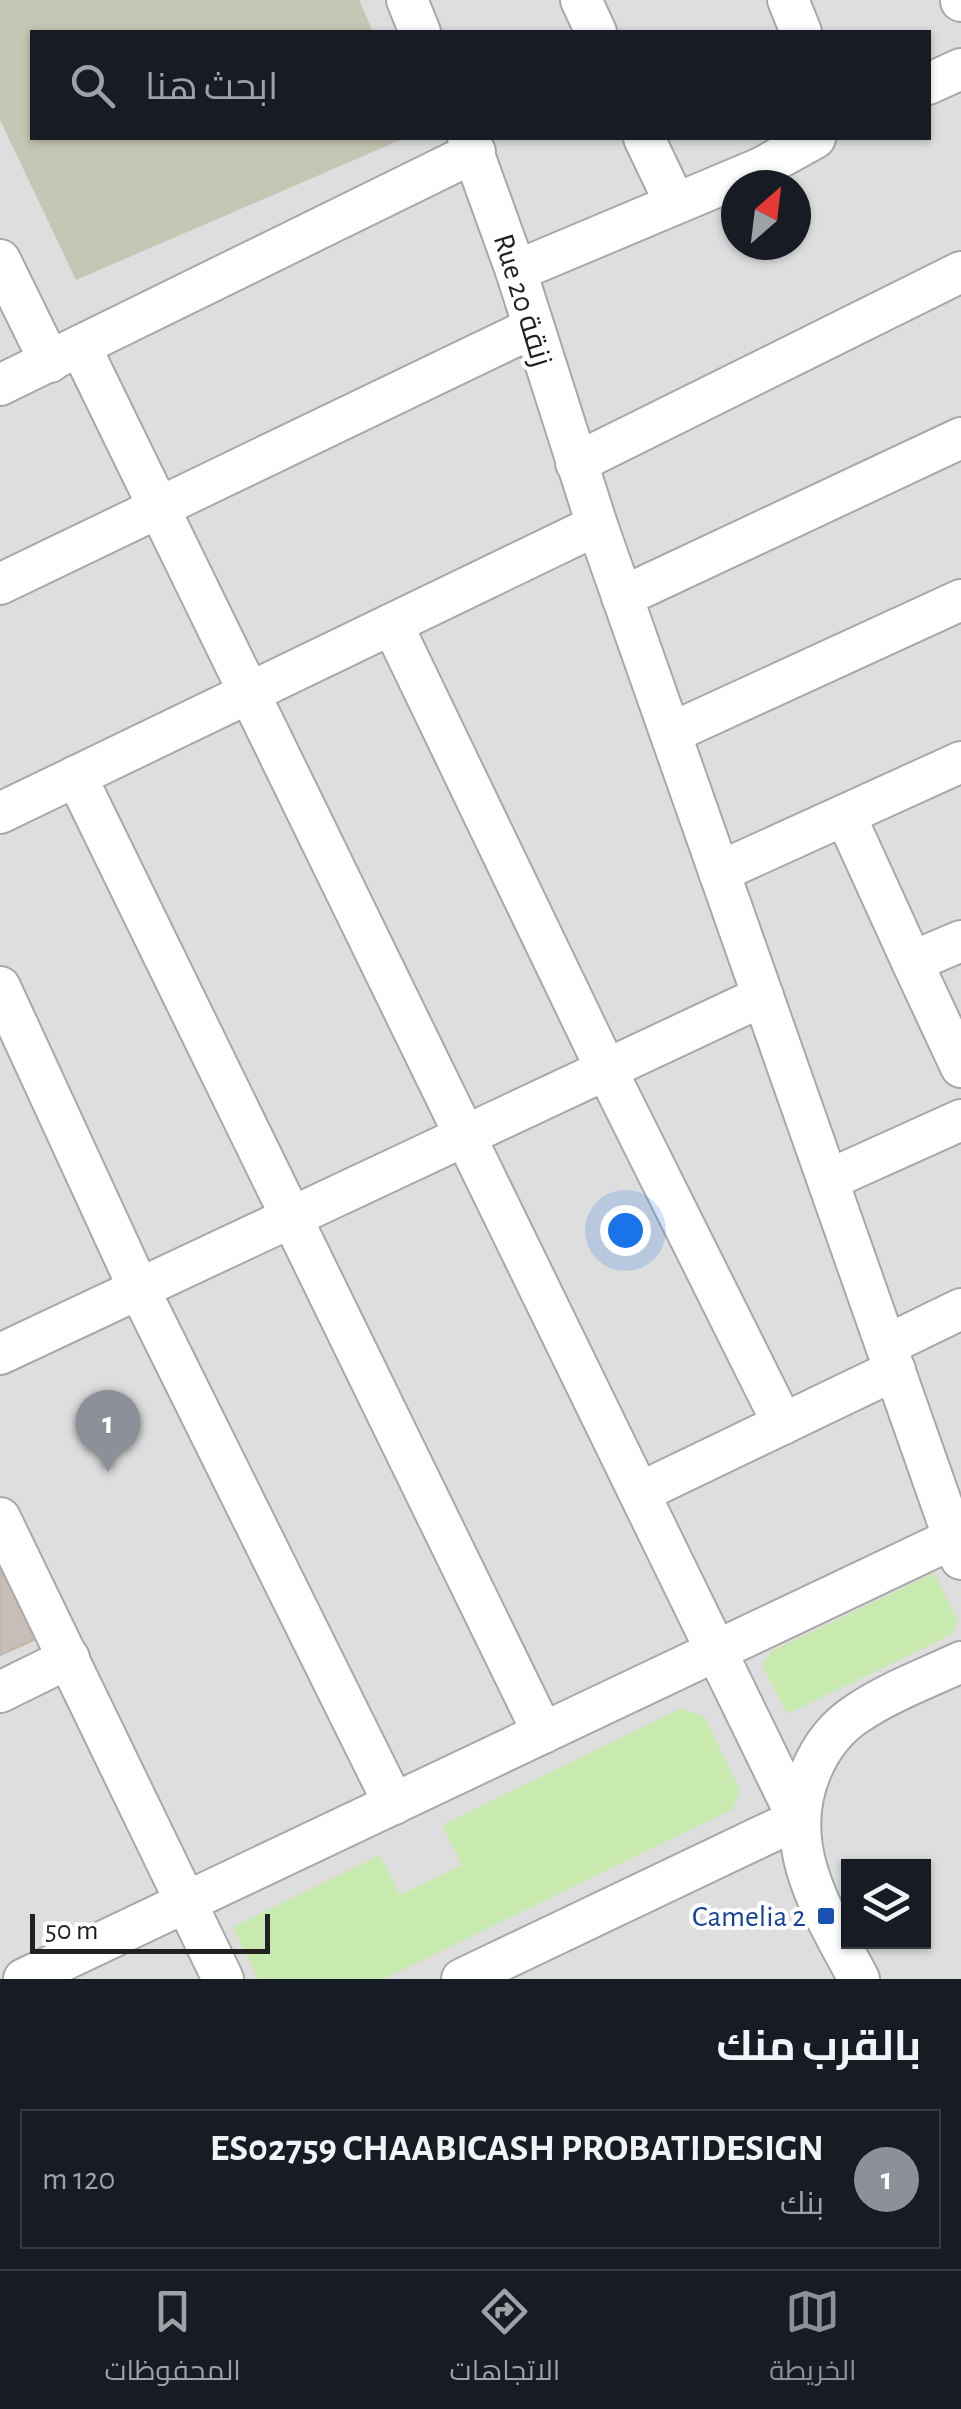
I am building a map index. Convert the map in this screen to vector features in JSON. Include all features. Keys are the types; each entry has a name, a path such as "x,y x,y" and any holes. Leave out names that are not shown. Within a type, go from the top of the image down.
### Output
{"street":[{"path":"407,0 419,30"},
{"path":"581,0 595,30"},
{"path":"788,0 800,30"},
{"path":"931,83 961,69"},
{"path":"645,140 675,204"},
{"path":"516,272 761,168 811,140"},
{"path":"0,385 471,145"},
{"name":"Rue 20 زنقة","path":"471,145 597,526 891,1358 954,1525"},
{"path":"0,260 65,354 160,507 798,1819"},
{"path":"576,463 961,272"},
{"path":"0,584 532,328"},
{"path":"622,597 961,438"},
{"path":"0,813 597,526"},
{"path":"671,734 961,600"},
{"path":"392,624 606,1069 783,1424"},
{"path":"719,872 961,762"},
{"path":"76,776 544,1733"},
{"path":"845,815 961,1068"},
{"path":"912,962 961,941"},
{"path":"0,987 139,1288 394,1804"},
{"path":"0,1354 762,996"},
{"path":"828,1180 961,1120"},
{"path":"640,1492 783,1424 961,1310"},
{"path":"0,1518 223,1979"},
{"path":"24,1979 716,1650 954,1525"},
{"path":"0,1692 69,1658"},
{"path":"859,1979 805,1866 798,1819 802,1793 822,1748 839,1727 860,1711 961,1662"},
{"path":"462,1979 798,1819"}],"shaded area":[{"path":"0,0 961,0 961,1979 0,1979"},
{"path":"0,0 359,0 372,30 30,30 30,140 400,140 76,280 0,120"}],"green space":[{"path":"934,1573 958,1622 951,1635 787,1714 762,1665 772,1651"},
{"path":"682,1708 705,1717 740,1790 733,1809 384,1979 258,1979 233,1927 380,1855 400,1895 462,1865 442,1825"}],"building":[{"path":"0,1562 38,1638 0,1655"}],"place":[{"name":"ES02759 CHAABICASH PROBATIDESIGN","path":"108,1472"},
{"name":"Camelia 2","path":"826,1916"}]}
